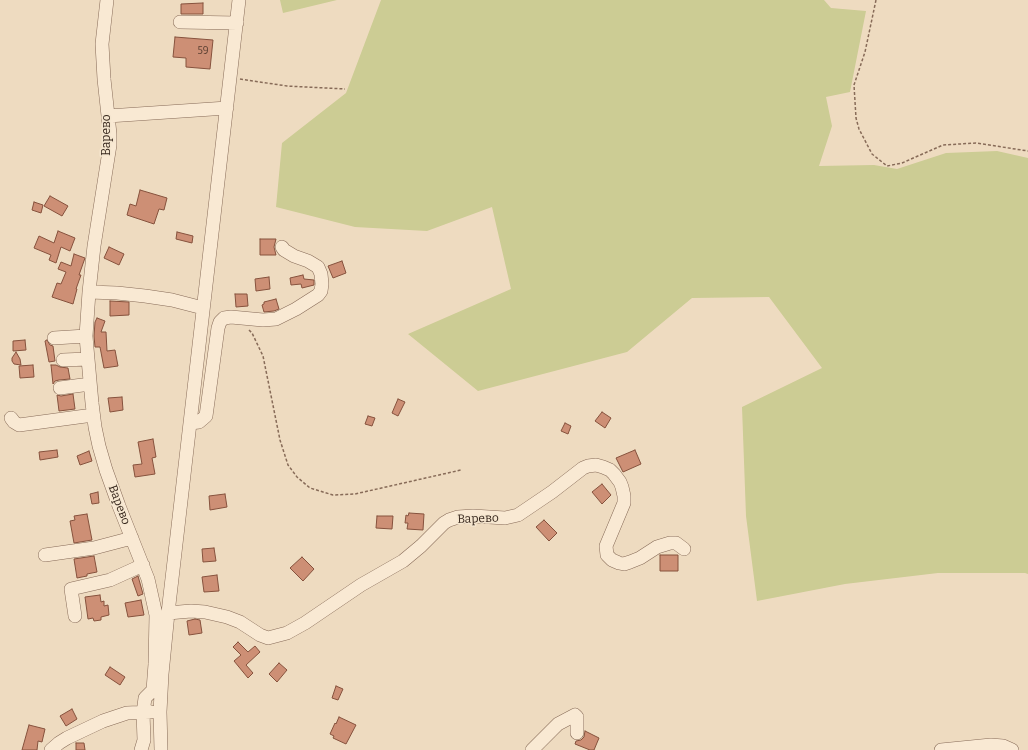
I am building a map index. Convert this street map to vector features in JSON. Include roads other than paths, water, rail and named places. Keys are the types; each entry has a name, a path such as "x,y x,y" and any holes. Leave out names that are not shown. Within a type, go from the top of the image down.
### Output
{"street":[{"name":"Варево","path":"107,0 102,44 110,145 94,246 86,336 93,415 99,446 106,470 143,565 152,593 156,615 156,657 153,690 145,698 143,713 144,740 141,750"},
{"path":"161,750 160,712 168,613 239,0"},
{"path":"180,22 237,23"},
{"path":"108,116 227,108"},
{"path":"190,422 198,422 206,416 218,325 220,322 224,318 231,317 263,320 276,319 296,309 318,295 321,291 321,274 318,267 308,261 294,256 282,247"},
{"path":"89,292 145,296 172,300 203,308"},
{"path":"54,338 86,336"},
{"path":"63,360 88,359"},
{"path":"60,388 90,384"},
{"path":"11,418 19,425 93,415"},
{"name":"Варево","path":"168,613 191,611 205,612 227,617 240,622 260,635 268,638 287,633 305,623 361,585 403,561 449,520 458,517 473,516 505,518 518,515 552,492 583,468 596,465 610,470 614,474 620,482 624,496 624,503 606,546 607,555 612,560 624,564 640,558 657,547 670,543 676,543 684,549"},
{"path":"45,555 94,548 132,538"},
{"path":"75,616 71,589 110,580 143,565"},
{"path":"51,750 67,738 103,721 127,713 160,712"},
{"path":"532,750 558,724 575,715 577,718 577,733"},
{"path":"941,750 991,745 1003,746 1012,750"}]}
